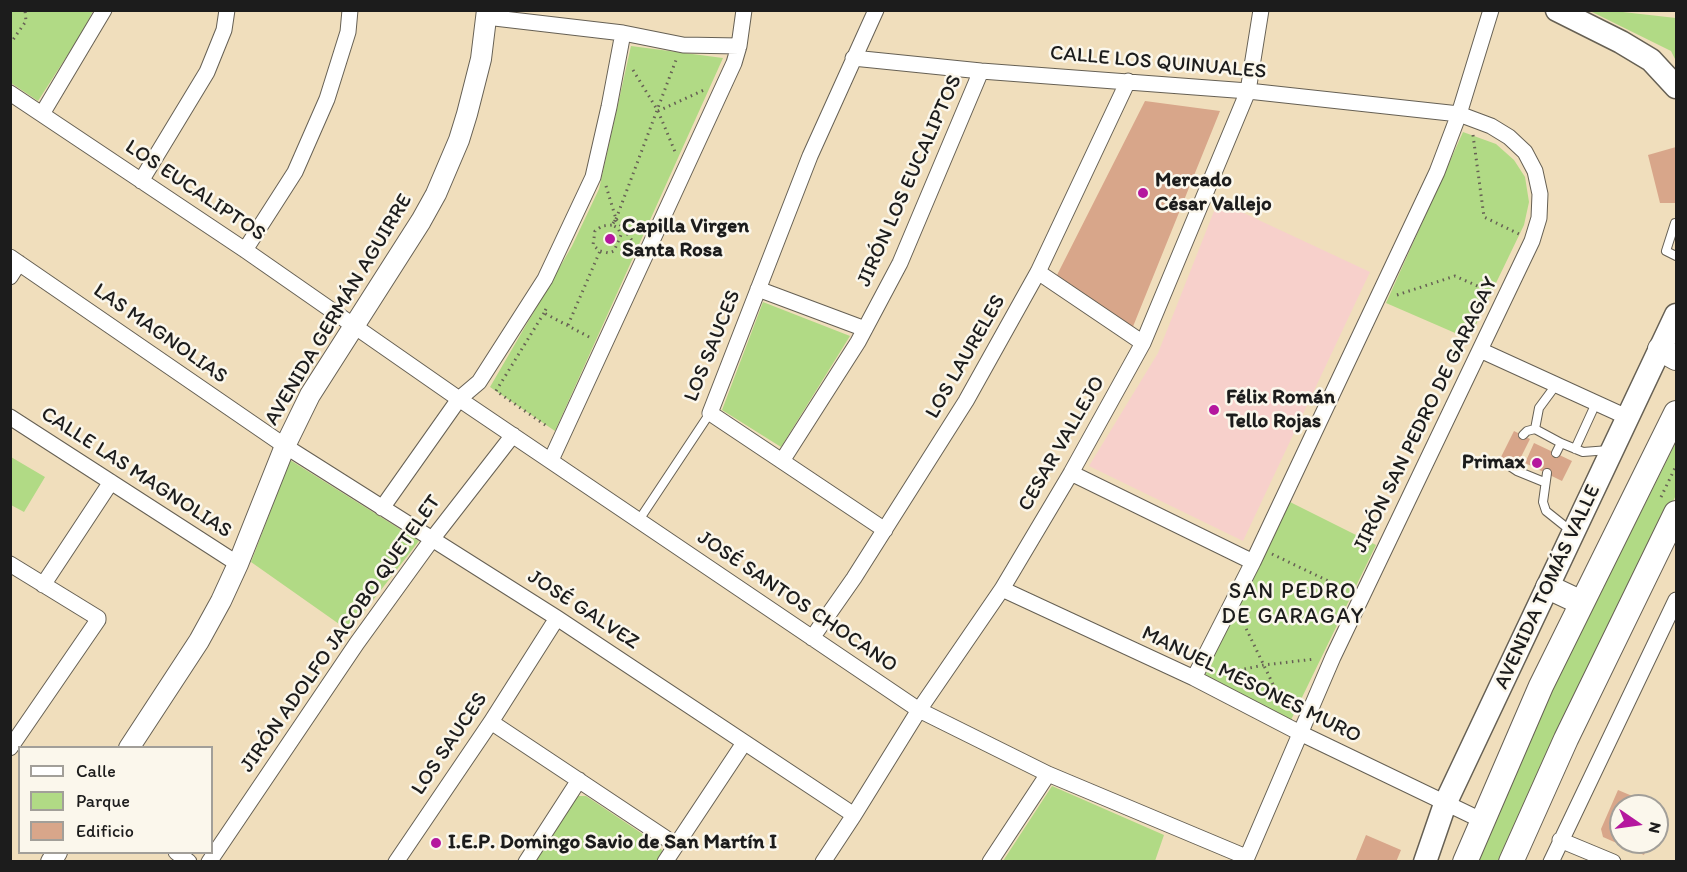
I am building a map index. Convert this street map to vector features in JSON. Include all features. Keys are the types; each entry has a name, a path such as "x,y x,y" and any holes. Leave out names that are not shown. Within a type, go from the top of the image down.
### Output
{"main road":[{"path":"1557,10 1622,42 1651,60 1677,87"},
{"name":"AVENIDA TOMÁS VALLE","path":"1425,861 1445,804 1614,449 1629,418 1668,353 1677,315"},
{"name":"AVENIDA TOMÁS VALLE","path":"1465,861 1541,686 1677,413"},
{"path":"1510,861 1566,739 1677,513"},
{"path":"1548,587 1582,603"}],"street":[{"path":"42,114 104,10"},
{"path":"141,181 207,72 224,30 226,10"},
{"path":"245,250 295,172 323,110 348,32 350,10"},
{"path":"551,460 729,74 739,46 744,10"},
{"name":"LOS SAUCES","path":"710,413 810,156 876,10"},
{"name":"CESAR VALLEJO","path":"823,861 919,710 1002,589 1071,473 1143,343 1248,91 1261,10"},
{"path":"1201,682 1233,602 1465,116 1491,10"},
{"path":"486,14 623,33 683,45 739,46"},
{"name":"AVENIDA GERMÁN AGUIRRE","path":"130,746 199,641 221,601 285,446 310,395 421,221 449,165 475,87 486,14"},
{"path":"382,508 459,399 479,382 545,279 593,177 623,33"},
{"name":"CALLE LOS QUINUALES","path":"853,58 981,71 1248,91 1465,116"},
{"name":"JIRÓN LOS EUCALIPTOS","path":"782,461 865,329 900,263 981,71"},
{"name":"LOS LAURELES","path":"812,638 885,530 966,401 1038,272 1128,81"},
{"name":"LOS EUCALIPTOS","path":"10,93 355,325"},
{"name":"JIRÓN SAN PEDRO DE GARAGAY","path":"1246,859 1333,657 1532,241 1539,218 1540,194 1535,171 1525,152 1509,137 1491,126 1465,116"},
{"path":"10,276 15,260"},
{"name":"LAS MAGNOLIAS","path":"15,260 285,446"},
{"path":"1038,272 1143,343"},
{"path":"758,289 865,329"},
{"name":"JOSÉ SANTOS CHOCANO","path":"355,325 459,399 919,710 1048,774 1246,859"},
{"path":"1480,350 1629,418"},
{"path":"710,413 885,530"},
{"name":"CALLE LAS MAGNOLIAS","path":"10,417 238,564"},
{"name":"JIRÓN ADOLFO JACOBO QUETELET","path":"209,861 357,643 433,538 513,435"},
{"name":"JOSÉ GALVEZ","path":"285,446 557,618 854,815"},
{"path":"1071,473 1257,555"},
{"path":"43,585 111,483"},
{"path":"10,564 98,618 17,725 10,748"},
{"name":"MANUEL MESONES MURO","path":"1002,589 1201,682 1300,733 1481,820"},
{"path":"1551,861 1677,600"},
{"name":"LOS SAUCES","path":"402,859 557,618"},
{"path":"491,722 676,845"},
{"path":"665,861 744,743"},
{"path":"990,861 1048,774"},
{"path":"526,861 579,780"},
{"path":"1560,840 1613,861"}],"lane":[{"path":"1677,223 1675,223 1666,251 1677,256"},
{"path":"1535,429 1539,408 1556,385"},
{"path":"1575,449 1596,403"},
{"name":"LOS SAUCES","path":"639,520 710,413"},
{"path":"1523,435 1527,430 1535,429 1583,452 1614,449"},
{"path":"1556,453 1561,443"},
{"path":"1510,462 1511,467 1517,471 1545,478 1543,502 1546,511 1574,533"}],"path":[{"path":"10,44 26,21 25,10"},
{"path":"612,225 658,111 678,53"},
{"path":"630,73 631,68 658,111 676,154 679,147"},
{"path":"658,111 706,90 703,95"},
{"path":"1465,116 1484,217 1532,241"},
{"path":"602,193 605,184 616,219 636,246 640,236"},
{"path":"602,225 612,225 618,228 621,235 618,246 609,253 600,251 593,245 595,231 602,225"},
{"path":"568,325 600,251"},
{"path":"1375,303 1455,276 1505,298"},
{"path":"550,303 496,392 552,430"},
{"path":"544,313 594,340 597,334"},
{"path":"1257,555 1362,597"},
{"path":"1233,602 1287,714 1284,725"},
{"path":"1201,682 1212,676 1264,665 1333,657"}],"shaded area":[{"name":"Félix Román Tello Rojas","path":"1218,201 1370,272 1243,541 1089,466 1158,353"}],"green space":[{"path":"10,11 93,11 83,31 38,101 11,83"},
{"path":"1590,11 1614,11 1676,18 1676,61 1671,51"},
{"path":"631,46 723,58 555,431 490,387 572,246 599,189"},
{"path":"1463,132 1496,144 1514,160 1525,177 1529,202 1524,225 1469,339 1386,303"},
{"path":"763,302 850,336 781,447 722,410"},
{"path":"1676,442 1676,495 1532,797 1505,861 1474,862 1516,762"},
{"path":"11,457 45,477 24,512 11,505"},
{"path":"290,460 419,541 349,631 251,562"},
{"path":"1290,502 1376,545 1291,720 1204,677"},
{"path":"1052,786 1164,835 1155,861 1003,861"},
{"path":"577,796 586,796 659,845 665,856 661,862 531,862"}],"building":[{"name":"Mercado César Vallejo","path":"1145,101 1220,111 1132,329 1057,275"},
{"path":"1676,147 1676,203 1660,203 1648,155"},
{"path":"1514,431 1530,439 1517,465 1501,457"},
{"path":"1534,443 1572,461 1562,481 1525,463"},
{"path":"1609,811 1609,840 1603,837 1601,829"},
{"path":"1366,835 1401,850 1396,862 1355,862"}],"place":[{"name":"Mercado César Vallejo","path":"1143,193"},
{"name":"Capilla Virgen Santa Rosa","path":"610,239"},
{"name":"Félix Román Tello Rojas","path":"1214,410"},
{"name":"Primax","path":"1537,463"},
{"name":"I.E.P. Domingo Savio de San Martín I","path":"436,843"}],"district":[{"name":"SAN PEDRO DE GARAGAY","path":"1293,604"}]}
